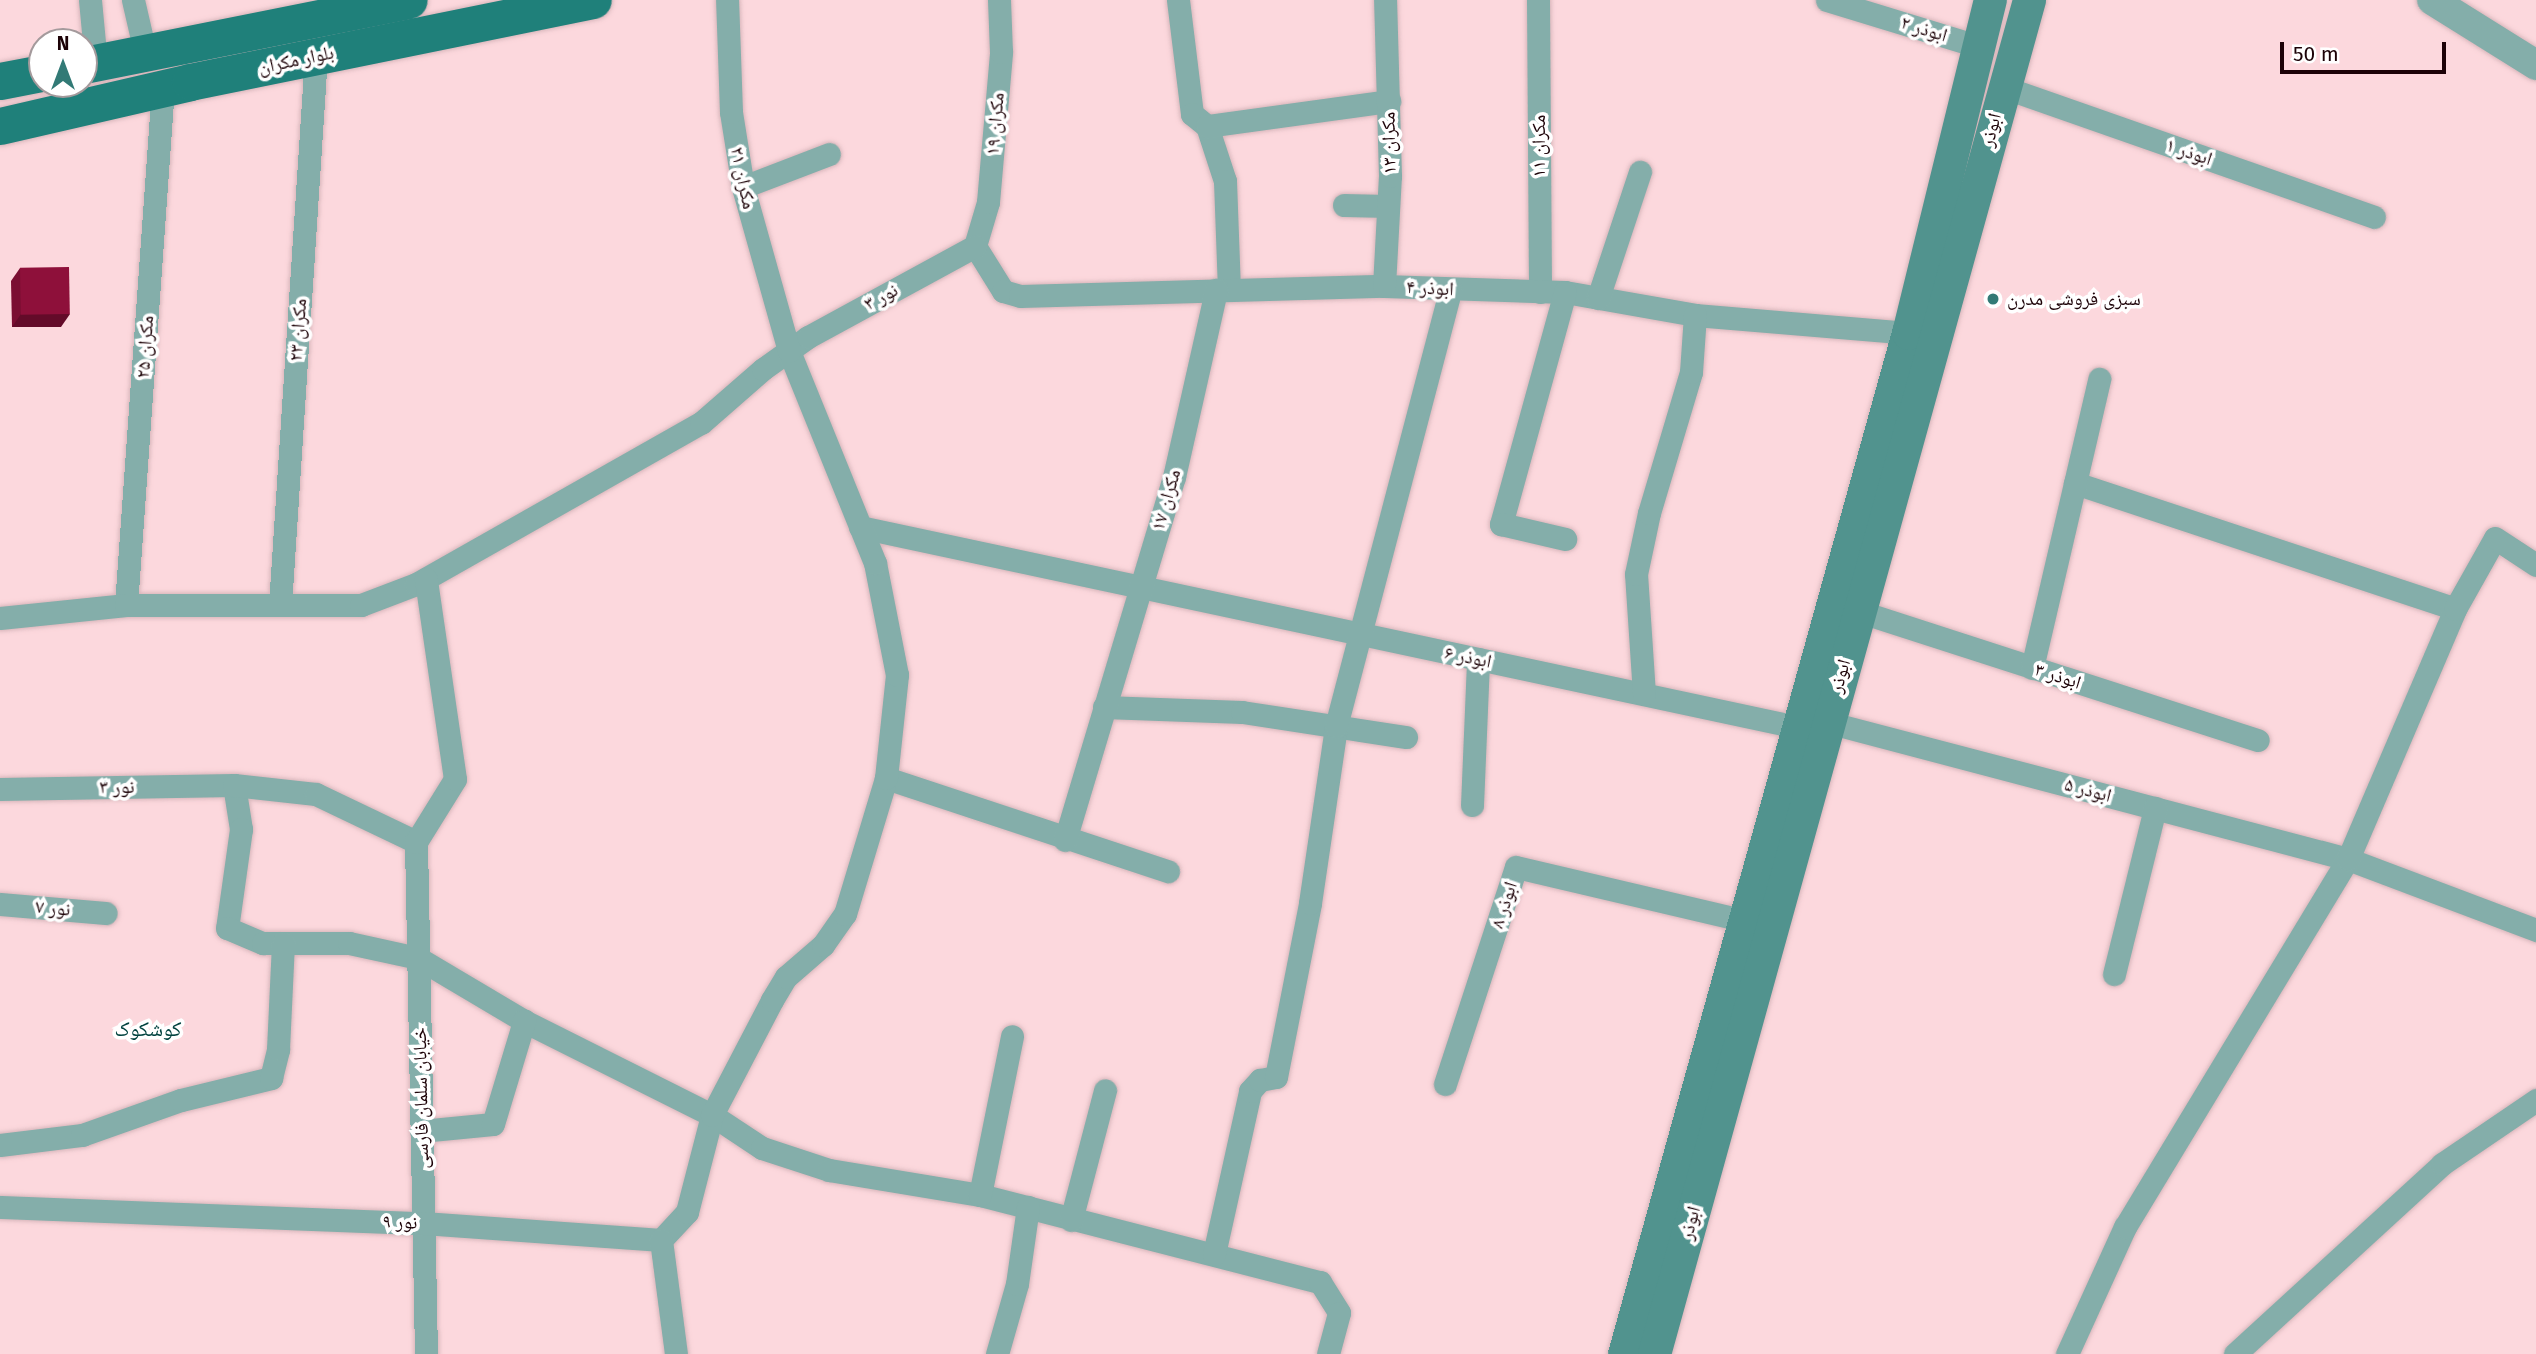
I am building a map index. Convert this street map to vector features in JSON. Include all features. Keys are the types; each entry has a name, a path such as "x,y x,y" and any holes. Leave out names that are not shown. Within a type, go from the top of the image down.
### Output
{"main road":[{"path":"98,62 409,0"},
{"name":"بلوار مکران","path":"0,126 163,88 593,0"},
{"name":"ابوذر","path":"1624,1354 1742,920 1812,725 1858,611 1964,174 1980,47 1990,0"},
{"name":"ابوذر","path":"1654,1354 1908,333 1964,174 2003,87 2029,0"},
{"path":"0,81 28,76"}],"street":[{"path":"90,0 90,28"},
{"path":"133,0 145,52"},
{"name":"مکران ۲۱","path":"712,1115 786,977 823,945 845,914 886,778 897,675 875,563 789,351 743,187 731,112 727,0"},
{"name":"مکران ۱۹","path":"975,246 988,202 1001,52 999,0"},
{"name":"مکران ۱۷","path":"1065,840 1139,586 1174,477 1222,290 1224,181 1207,126 1192,114 1178,0"},
{"name":"مکران ۱۳","path":"1384,286 1389,101 1385,0"},
{"name":"مکران ۱۱","path":"1538,0 1540,292"},
{"name":"ابوذر ۲","path":"1827,0 1980,47"},
{"path":"2432,0 2536,65"},
{"name":"مکران ۲۳","path":"280,605 316,56"},
{"name":"ابوذر ۱","path":"2003,87 2374,217"},
{"name":"مکران ۲۵","path":"126,605 163,88"},
{"path":"1207,126 1389,101"},
{"path":"743,187 829,154"},
{"path":"1598,298 1640,172"},
{"path":"1344,205 1388,206"},
{"name":"ابوذر ۴","path":"975,246 1003,291 1020,296 1384,286 1565,292 1695,315 1908,333"},
{"name":"نور ۳","path":"0,618 126,605 361,605 426,579 701,423 789,351 975,246"},
{"path":"1214,1254 1250,1091 1259,1080 1276,1077 1310,903 1336,726 1450,290"},
{"path":"1565,292 1501,524 1565,539"},
{"path":"1644,694 1636,574 1691,372 1695,315"},
{"path":"2032,668 2099,379"},
{"path":"2075,483 2455,609"},
{"name":"ابوذر ۶","path":"860,527 1644,694 1812,725"},
{"path":"2067,1354 2125,1227 2348,859 2455,609 2495,538 2536,565"},
{"path":"416,842 455,779 426,579"},
{"name":"ابوذر ۳","path":"1858,611 2258,740"},
{"path":"1472,805 1478,659"},
{"path":"1104,707 1242,712 1406,737"},
{"name":"ابوذر ۵","path":"1812,725 2155,808 2348,859 2536,930"},
{"path":"886,778 1065,840 1168,872"},
{"path":"234,785 241,829 227,928 263,943 349,943 418,958 524,1021 712,1115 762,1148 829,1170 980,1195 1320,1282 1339,1313 1332,1354"},
{"name":"نور ۳","path":"0,789 234,785 316,794 416,842"},
{"path":"2114,974 2155,808"},
{"name":"خیابان سلمان فارسی","path":"416,842 426,1354"},
{"name":"ابوذر ۸","path":"1445,1084 1516,867 1742,920"},
{"name":"نور ۷","path":"0,904 106,913"},
{"path":"0,1145 82,1135 181,1100 271,1078 278,1049 283,943"},
{"path":"421,1131 493,1124 524,1021"},
{"path":"980,1195 1012,1036"},
{"path":"1071,1220 1105,1090"},
{"path":"2235,1354 2442,1164 2536,1100"},
{"path":"676,1354 661,1240 687,1212 712,1115"},
{"name":"نور ۹","path":"0,1208 423,1223 661,1240"},
{"path":"997,1354 1017,1284 1028,1208"}],"building":[{"path":"69,267 70,314 21,315 20,268"}],"place":[{"name":"سبزی فروشی مدرن","path":"1993,299"}],"district":[{"name":"کوشکوک","path":"148,1029"}]}
